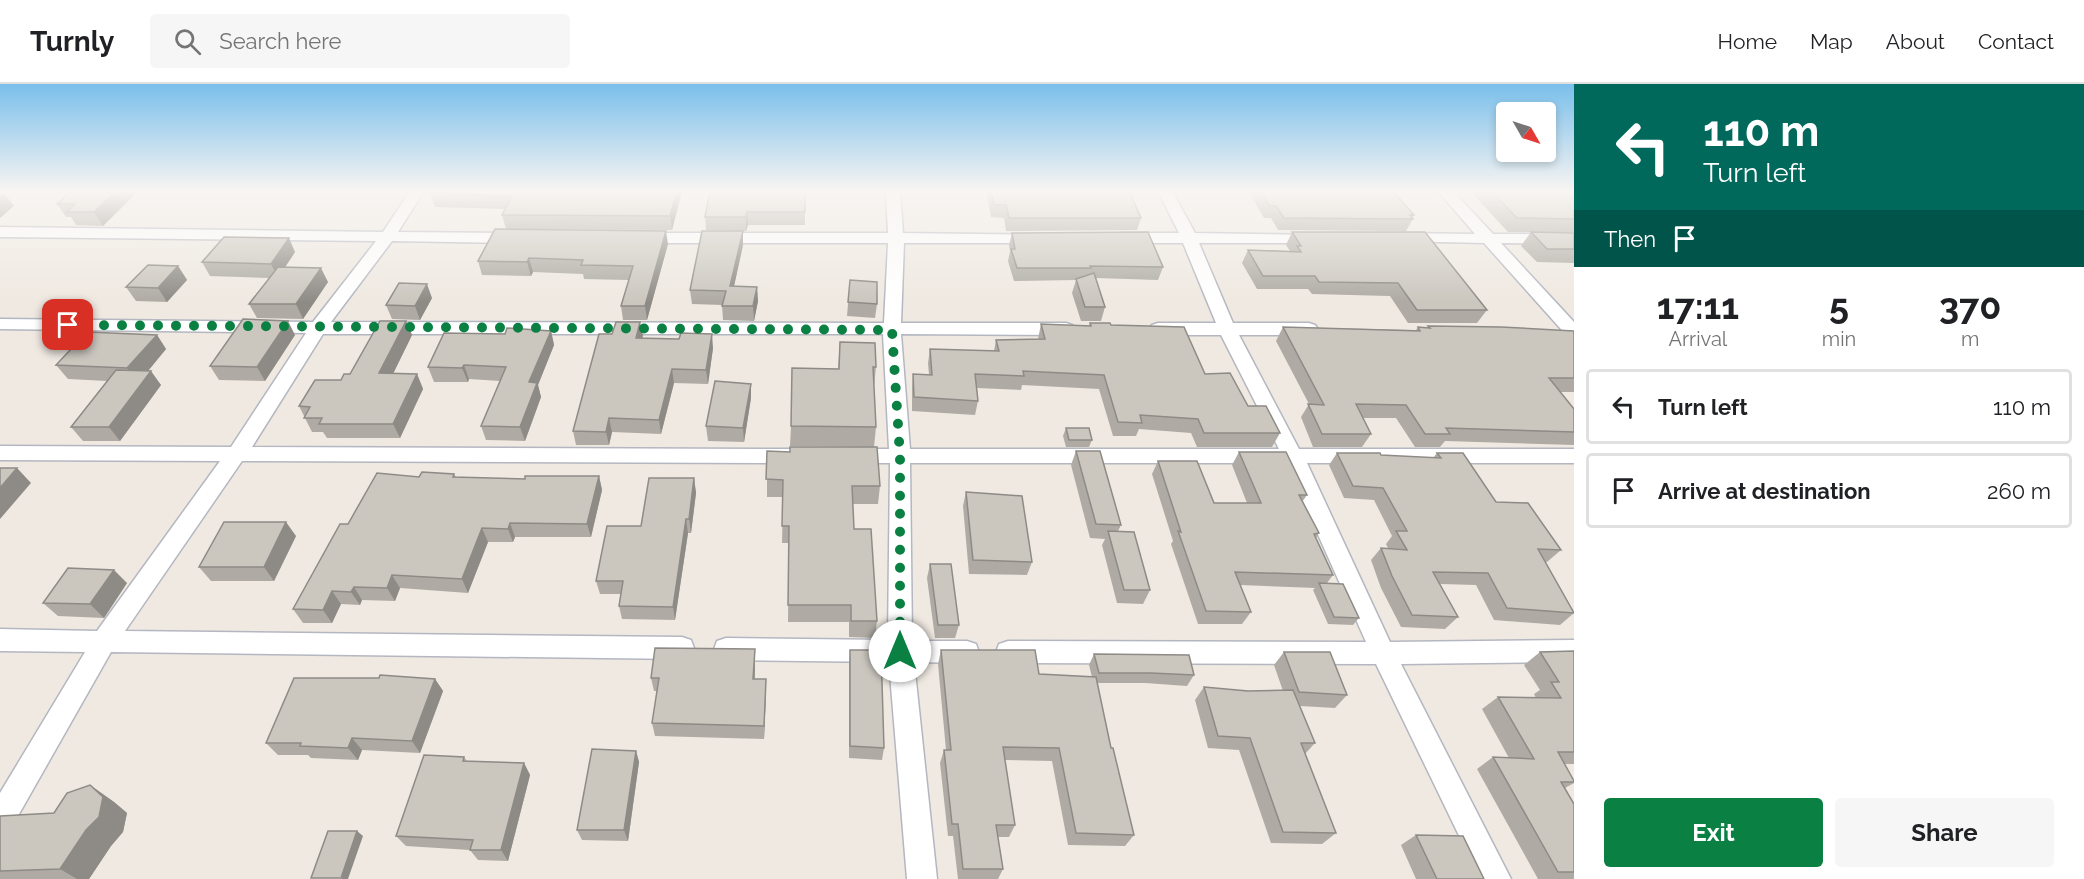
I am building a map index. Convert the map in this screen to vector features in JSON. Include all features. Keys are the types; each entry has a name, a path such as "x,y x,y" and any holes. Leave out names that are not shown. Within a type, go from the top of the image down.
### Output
{"street":[{"path":"0,820 104,641 237,453 318,328 393,228"},
{"path":"895,228 892,330 900,456 900,651 922,879"},
{"path":"1184,228 1227,329 1292,454 1383,653 1496,879"},
{"path":"1481,228 1574,332"},
{"path":"0,232 529,238"},
{"path":"624,238 1060,238"},
{"path":"1107,238 1328,238"},
{"path":"1386,238 1574,239"},
{"path":"0,324 318,328 1083,329"},
{"path":"1143,329 1323,330"},
{"path":"1550,332 1574,332"},
{"path":"0,453 1574,456"},
{"path":"0,640 900,651 1383,653 1574,651"}],"building":[{"path":"495,229 666,231 645,306 621,306 633,266 581,265 583,260 529,258 527,262 478,261"},
{"path":"702,231 743,231 730,286 757,287 753,306 722,306 726,291 690,290"},
{"path":"1148,232 1163,267 1017,268 1011,249 1015,249 1012,233"},
{"path":"1292,232 1425,232 1487,310 1417,310 1398,283 1319,282 1315,276 1263,276 1248,250 1301,252 1297,246 1301,246"},
{"path":"1531,232 1574,233 1574,249 1547,249"},
{"path":"224,237 289,238 271,264 202,262"},
{"path":"148,265 178,266 158,288 126,287"},
{"path":"278,267 321,268 296,304 249,304"},
{"path":"1094,273 1105,307 1085,307 1076,279"},
{"path":"850,280 877,282 877,304 848,302"},
{"path":"399,283 427,284 415,306 386,305"},
{"path":"243,319 288,321 257,367 210,366"},
{"path":"380,321 406,321 379,373 417,374 393,424 319,424 322,418 304,418 310,407 299,406 315,380 341,380 344,374 350,374"},
{"path":"616,322 640,322 636,338 679,339 681,333 712,334 706,370 672,369 659,420 609,418 606,432 573,431 599,334 612,334"},
{"path":"1090,323 1184,327 1205,374 1230,373 1248,406 1266,406 1280,433 1204,433 1198,419 1140,415 1142,423 1118,422 1104,375 1023,371 1024,376 975,374 978,401 914,397 913,374 932,375 930,349 999,351 996,340 1045,339 1041,324 1091,326"},
{"path":"1428,326 1574,331 1574,378 1549,378 1574,409 1574,432 1446,428 1450,434 1425,434 1406,405 1356,404 1371,434 1322,434 1308,404 1324,405 1283,327 1420,331 1418,327 1430,328"},
{"path":"507,328 551,331 529,382 537,383 520,427 481,426 506,367 464,365 462,368 428,367 444,333 505,334"},
{"path":"87,332 157,335 127,368 56,365"},
{"path":"840,342 875,343 876,367 873,367 876,427 791,426 792,368 839,369"},
{"path":"116,370 151,371 109,427 71,427"},
{"path":"715,381 751,384 743,428 706,426"},
{"path":"1066,428 1089,428 1092,440 1069,440"},
{"path":"790,447 877,447 880,486 852,486 854,529 871,529 877,621 851,621 851,605 788,605 789,526 782,526 783,480 766,479 767,451 790,452"},
{"path":"1076,451 1100,451 1121,525 1096,524"},
{"path":"1239,452 1286,452 1307,495 1299,495 1319,533 1314,534 1333,575 1235,572 1251,612 1206,611 1178,531 1181,532 1158,461 1197,461 1214,503 1261,503"},
{"path":"1337,453 1380,453 1381,455 1441,458 1437,453 1463,453 1496,502 1528,503 1561,550 1538,549 1574,613 1507,608 1488,573 1433,572 1458,617 1412,615 1381,548 1407,550 1396,531 1407,531 1383,488 1353,486"},
{"path":"0,468 17,468 0,488"},
{"path":"422,472 454,474 453,477 525,479 525,476 599,476 587,524 510,523 508,529 482,528 462,579 392,575 387,588 354,587 351,592 332,591 323,610 293,609 340,524 348,524 377,473 419,477"},
{"path":"649,478 694,478 673,607 619,606 623,581 596,581 607,526 641,526"},
{"path":"966,492 1022,496 1032,562 973,560"},
{"path":"224,522 286,522 264,567 199,567"},
{"path":"1108,531 1134,532 1150,590 1124,590"},
{"path":"930,564 951,564 959,625 938,625"},
{"path":"68,568 114,570 90,604 43,603"},
{"path":"1319,583 1343,584 1359,618 1334,617"},
{"path":"655,648 755,649 753,679 766,679 764,726 652,723 659,678 651,678"},
{"path":"850,650 881,650 884,748 850,746"},
{"path":"941,650 1035,650 1039,674 1096,677 1111,748 1113,748 1134,835 1076,833 1059,748 1003,747 1015,825 996,825 1003,869 963,869 958,824 952,824 944,750 951,750"},
{"path":"1574,651 1574,752 1558,752 1574,781 1561,782 1574,804 1574,872 1558,872 1493,757 1534,759 1498,697 1561,698 1551,682 1559,682 1540,652"},
{"path":"1284,652 1330,652 1347,695 1299,692"},
{"path":"1094,654 1189,655 1194,675 1099,673"},
{"path":"380,675 435,679 412,741 352,738 348,748 300,746 301,743 266,743 294,678 379,678"},
{"path":"1204,687 1248,691 1293,690 1315,743 1301,743 1336,833 1283,832 1250,738 1218,736"},
{"path":"592,749 636,751 624,830 577,830"},
{"path":"424,755 464,757 463,761 524,763 501,850 470,850 473,840 396,836"},
{"path":"90,785 103,797 99,817 86,830 60,869 0,871 0,816 54,813 67,793"},
{"path":"328,831 357,831 341,878 311,878"},
{"path":"1416,835 1463,836 1484,879 1437,879"}],"route":[{"path":"68,325 892,330 900,456 900,651"}]}
